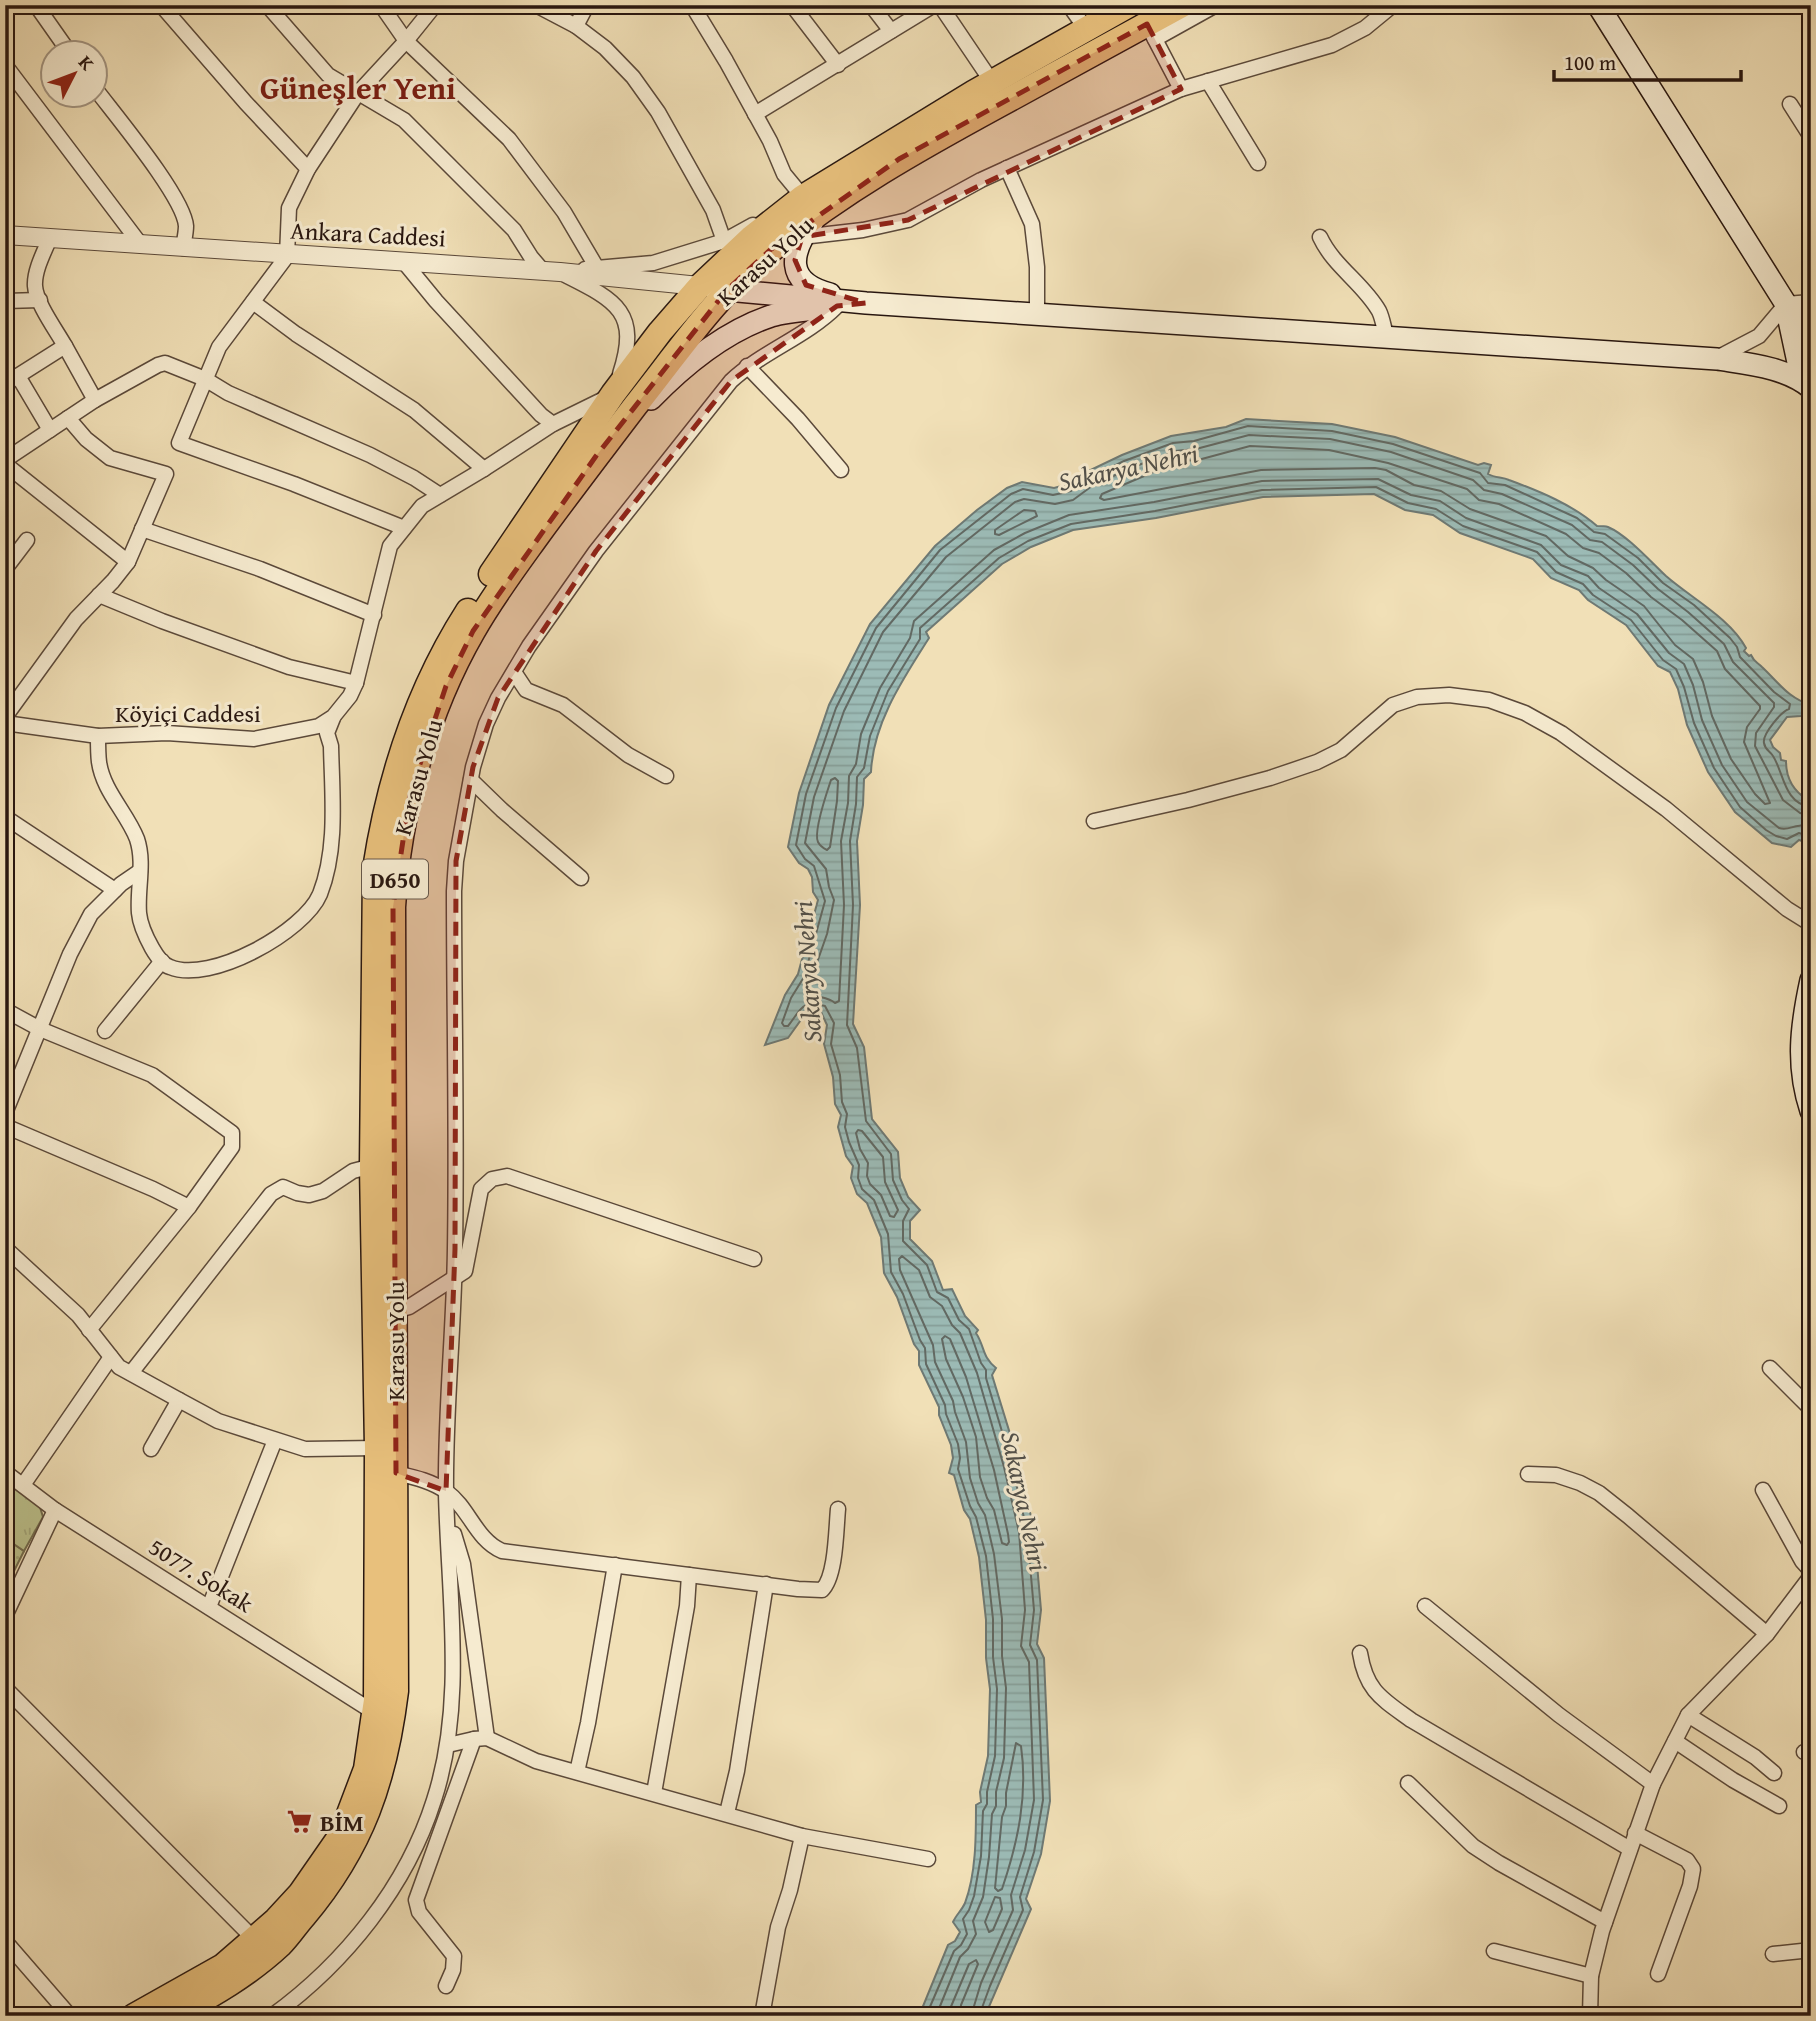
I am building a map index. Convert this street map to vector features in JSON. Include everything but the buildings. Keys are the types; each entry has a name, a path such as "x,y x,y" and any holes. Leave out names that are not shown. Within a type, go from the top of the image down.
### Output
{"highway":[{"name":"Karasu Yolu","path":"173,2016 243,1975 281,1944 319,1898 344,1863 372,1806 390,1739 396,1691 393,907 396,862 410,794 428,735 446,686 472,631 515,566 596,456 727,290 770,250 810,206 992,82 1129,5"},
{"name":"Karasu Yolu","path":"134,2016 212,1972 255,1940 300,1894 341,1835 366,1769 375,1713 377,1448 372,1166 375,869 381,831 400,753 447,643 613,394 660,332 700,286 751,237 1151,32 1182,5"}],"main road":[{"path":"1598,5 1811,344"},
{"path":"810,206 796,249 798,276 806,285 817,290 866,303"},
{"path":"727,290 866,303 1717,359 1763,366 1807,384"},
{"path":"596,456 684,368 742,329 771,316 866,303"},
{"path":"1786,304 1807,384"},
{"path":"1810,986 1804,1013 1800,1058 1803,1086 1811,1111"}],"street":[{"path":"36,5 59,38"},
{"path":"161,5 246,103 308,169"},
{"path":"98,736 99,764 108,788 136,837 140,850 139,915 152,949 168,967 180,970 211,970 249,955 294,925 319,896 331,851 331,746 327,733 333,717 350,696 356,683 390,546 422,506 553,424 613,394 628,348 624,316 604,294 551,271 531,257 514,230 404,120 328,75 267,5"},
{"path":"381,5 406,41 509,139 564,212 597,268"},
{"path":"404,528 294,484 179,443 219,347 287,256 289,208 308,169 358,93 435,5"},
{"path":"536,5 576,26 606,48 633,77 652,103 713,210 724,241"},
{"path":"576,26 587,5"},
{"path":"551,271 653,263 724,241 810,206 784,174 770,141 692,5"},
{"path":"792,5 838,65"},
{"path":"871,5 891,31"},
{"path":"755,114 934,5"},
{"path":"940,5 992,82"},
{"path":"1069,5 1086,29"},
{"path":"1181,89 1151,32 1216,5"},
{"path":"802,237 863,230 908,220 1007,168 1181,89 1332,46 1365,28 1393,5"},
{"path":"5,65 141,245"},
{"path":"1208,81 1258,163"},
{"path":"1790,104 1811,137"},
{"path":"108,106 170,189 183,213 186,226 183,248"},
{"path":"1007,168 1032,224 1037,267 1037,314"},
{"name":"Ankara Caddesi","path":"5,235 287,256 551,271 727,290"},
{"path":"1320,237 1328,255 1365,292 1380,314 1387,338"},
{"path":"50,238 38,268 35,285 40,300 95,400"},
{"path":"404,262 436,301 541,415 553,424"},
{"path":"5,301 40,300"},
{"path":"253,302 296,334 414,410 484,469"},
{"path":"1717,359 1759,335 1786,304 1811,302"},
{"path":"272,2016 320,1977 351,1944 414,1853 434,1801 448,1745 451,1675 446,1491 454,1278 454,891 456,860 471,780 486,724 529,646 596,551 723,391 747,366 817,324 837,306"},
{"path":"50,430 12,380 65,346"},
{"path":"128,562 5,462 95,400 165,363 370,455 440,495"},
{"path":"747,366 798,419 841,470"},
{"path":"5,717 76,618 128,562 166,474 110,458 86,439 68,418"},
{"path":"142,529 260,569 374,615"},
{"path":"5,569 27,540"},
{"path":"99,595 289,667 356,683"},
{"path":"514,672 526,690 563,705 628,755 666,776"},
{"path":"1094,821 1188,800 1317,762 1341,750 1393,705 1417,697 1449,695 1489,700 1525,713 1561,733 1666,809 1787,909 1811,924"},
{"name":"Köyiçi Caddesi","path":"5,723 98,736 167,733 254,739 319,726 333,717"},
{"path":"471,780 581,877"},
{"path":"5,817 115,890"},
{"path":"5,1113 70,954 91,914 115,890 140,871"},
{"path":"105,1031 162,961"},
{"path":"5,1010 40,1029 152,1075 232,1133 232,1147 189,1208 89,1330"},
{"path":"5,1126 153,1189 189,1208"},
{"path":"131,1373 271,1194 283,1187 297,1194 309,1195 323,1191 353,1171 372,1166"},
{"path":"395,1311 409,1307 465,1271 481,1189 492,1179 507,1176 754,1259"},
{"path":"5,1248 78,1315 119,1367 218,1421 304,1448 377,1448"},
{"path":"23,1485 111,1357"},
{"path":"1770,1368 1811,1409"},
{"path":"151,1449 179,1400"},
{"path":"209,1607 275,1440"},
{"name":"5077. Sokak","path":"5,1472 55,1510 375,1713"},
{"path":"396,1473 423,1479 446,1491 461,1506 486,1541 511,1553 798,1589 824,1589 832,1569 838,1510"},
{"path":"1528,1474 1556,1475 1599,1493 1767,1634"},
{"path":"1590,2016 1591,1976 1605,1922 1653,1784 1688,1715 1767,1634 1811,1574 1763,1490"},
{"path":"5,1616 55,1510"},
{"path":"446,1986 453,1970 454,1956 419,1912 416,1900 481,1739 463,1564 447,1513"},
{"path":"577,1772 615,1565"},
{"path":"654,1793 687,1606 689,1575"},
{"path":"727,1813 739,1758 766,1584"},
{"path":"1425,1606 1559,1715 1653,1784"},
{"path":"1360,1653 1367,1682 1382,1699 1411,1720 1630,1849"},
{"path":"5,1688 255,1940"},
{"path":"1688,1715 1774,1773"},
{"path":"448,1745 481,1739 536,1761 802,1836 928,1859"},
{"path":"1675,1741 1779,1806"},
{"path":"1408,1783 1473,1846 1605,1922"},
{"path":"1635,1833 1687,1860 1693,1869 1690,1886 1658,1974"},
{"path":"762,2016 778,1927 790,1890 802,1836"},
{"path":"5,1941 70,2016"},
{"path":"1773,1954 1811,1950"},
{"path":"1494,1951 1591,1976"}],"highlighted area":[{"path":"1147,24 1181,89 908,220 802,237 795,260 806,285 866,303 837,306 731,381 596,551 498,698 473,767 456,861 455,1249 446,1491 396,1473 393,907 410,794 446,686 473,631 596,456 727,290 770,250 899,159"}],"green space":[{"path":"5,1480 39,1504 43,1517 24,1551 5,1538"},
{"path":"5,1538 24,1551 5,1589"}],"water":[{"name":"Sakarya Nehri","path":"1246,419 1332,424 1395,437 1478,465 1491,465 1488,474 1544,494 1577,511 1597,526 1608,527 1623,536 1666,576 1730,627 1746,648 1744,651 1784,689 1811,705 1811,711 1801,716 1787,717 1770,740 1780,753 1781,760 1786,761 1791,783 1808,800 1811,810 1811,844 1799,840 1791,847 1772,843 1735,812 1708,772 1687,725 1678,689 1670,672 1658,666 1626,625 1588,600 1579,590 1551,578 1533,559 1460,533 1433,515 1405,510 1374,494 1263,497 1156,518 1073,530 1031,547 1002,564 926,632 929,638 883,719 871,772 864,779 857,841 860,905 853,1024 864,1047 872,1119 898,1152 900,1178 908,1197 920,1210 910,1221 910,1239 932,1261 943,1290 952,1289 965,1316 978,1330 976,1333 986,1356 996,1368 992,1375 1019,1463 1034,1530 1041,1610 1037,1644 1044,1658 1050,1801 1041,1854 1026,1899 1031,1909 985,2016 919,2016 948,1945 955,1941 960,1932 953,1922 965,1903 971,1880 976,1805 981,1802 980,1792 988,1756 990,1689 986,1658 986,1620 979,1557 970,1519 964,1510 954,1475 949,1473 953,1458 951,1445 939,1415 939,1407 919,1365 919,1351 884,1273 881,1237 867,1203 857,1194 851,1178 853,1166 846,1156 838,1127 841,1115 835,1104 833,1077 824,1044 827,1025 821,1012 808,1010 788,1038 765,1045 785,995 798,974 818,900 813,892 812,877 808,869 799,863 788,847 799,793 829,705 870,624 935,546 977,510 1007,488 1022,482 1054,488 1069,484 1084,473 1122,455 1171,436 1226,427"}],"place":[{"name":"BİM","path":"300,1822"}],"district":[{"name":"Güneşler Yeni","path":"358,87"}]}
